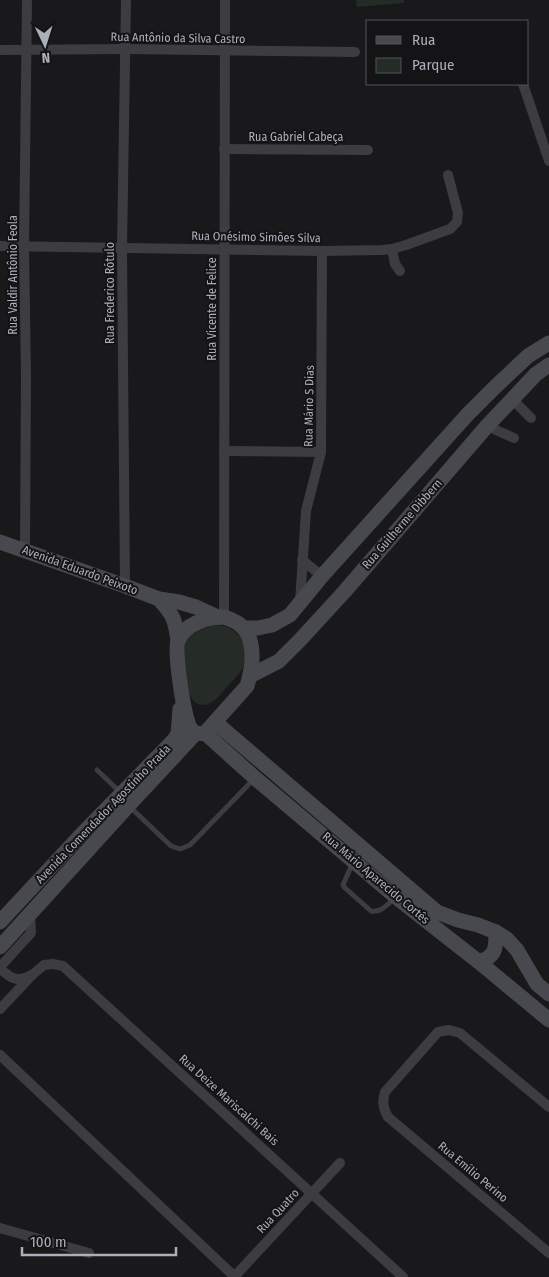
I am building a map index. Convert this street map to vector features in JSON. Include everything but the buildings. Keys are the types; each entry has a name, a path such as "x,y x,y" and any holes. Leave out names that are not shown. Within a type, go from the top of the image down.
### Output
{"street":[{"name":"Rua Valdir Antônio Feola","path":"25,551 26,376 24,246 27,0"},
{"name":"Rua Frederico Rótulo","path":"126,0 122,248 126,586"},
{"name":"Rua Vicente de Felice","path":"222,617 224,0"},
{"name":"Rua Antônio da Silva Castro","path":"0,50 125,49 355,52"},
{"path":"523,85 549,161"},
{"name":"Rua Gabriel Cabeça","path":"224,150 368,150"},
{"name":"Rua Onésimo Simões Silva","path":"0,246 322,251 392,249 450,229 457,222 458,213 448,175"},
{"path":"392,249 395,264 400,271"},
{"name":"Rua Mário S Dias","path":"300,602 306,511 321,452 322,251"},
{"name":"Rua Guilherme Dibbern","path":"244,628 272,625 290,615 322,576 468,414 528,356 549,343"},
{"name":"Rua Guilherme Dibbern","path":"250,676 279,661 300,640 487,426 536,374 549,365"},
{"path":"512,399 531,418"},
{"path":"487,426 514,438"},
{"path":"224,451 321,452"},
{"name":"Avenida Eduardo Peixoto","path":"0,542 159,599 196,607 237,622 244,628"},
{"path":"302,560 322,576"},
{"path":"159,599 176,622 181,694 188,723 191,729 205,730"},
{"path":"178,641 185,631 195,623 207,618 222,617"},
{"path":"244,628 252,647 250,676"},
{"name":"Avenida Comendador Agostinho Prada","path":"0,922 125,799 205,730 247,686 250,676"},
{"name":"Avenida Comendador Agostinho Prada","path":"0,947 30,914 174,740 178,734 181,694"},
{"name":"Rua Mário Aparecido Cortês","path":"205,730 255,778 396,897 549,1020"},
{"name":"Rua Mário Aparecido Cortês","path":"205,730 437,912 496,932 507,940 517,950 537,984 549,994"},
{"path":"0,968 31,933 30,914"},
{"path":"479,962 488,959 494,952 496,932"},
{"path":"492,973 498,957 506,952 517,950"},
{"name":"Rua Deize Mariscalchi Bais","path":"0,1009 44,965 63,966 403,1277"},
{"name":"Rua Deize Mariscalchi Bais","path":"0,968 9,977 20,979 32,975"},
{"name":"Rua Deize Mariscalchi Bais","path":"0,997 0,1009"},
{"name":"Rua Emílio Perino","path":"549,1107 460,1032 449,1030 438,1032 385,1092 383,1099 388,1117 549,1253"},
{"path":"0,1056 234,1277"},
{"name":"Rua Quatro","path":"234,1277 340,1163"},
{"path":"0,1228 90,1253"}],"lane":[{"path":"97,770 171,846 180,848 190,845 255,778"},
{"path":"354,861 343,885 370,911 380,911 396,897"}],"green space":[{"path":"356,0 404,0 404,3 357,7"},
{"path":"220,625 230,628 241,638 245,655 244,665 239,674 215,700 208,704 200,705 194,701 189,691 185,666 185,645 187,640 195,633 205,628"}]}
